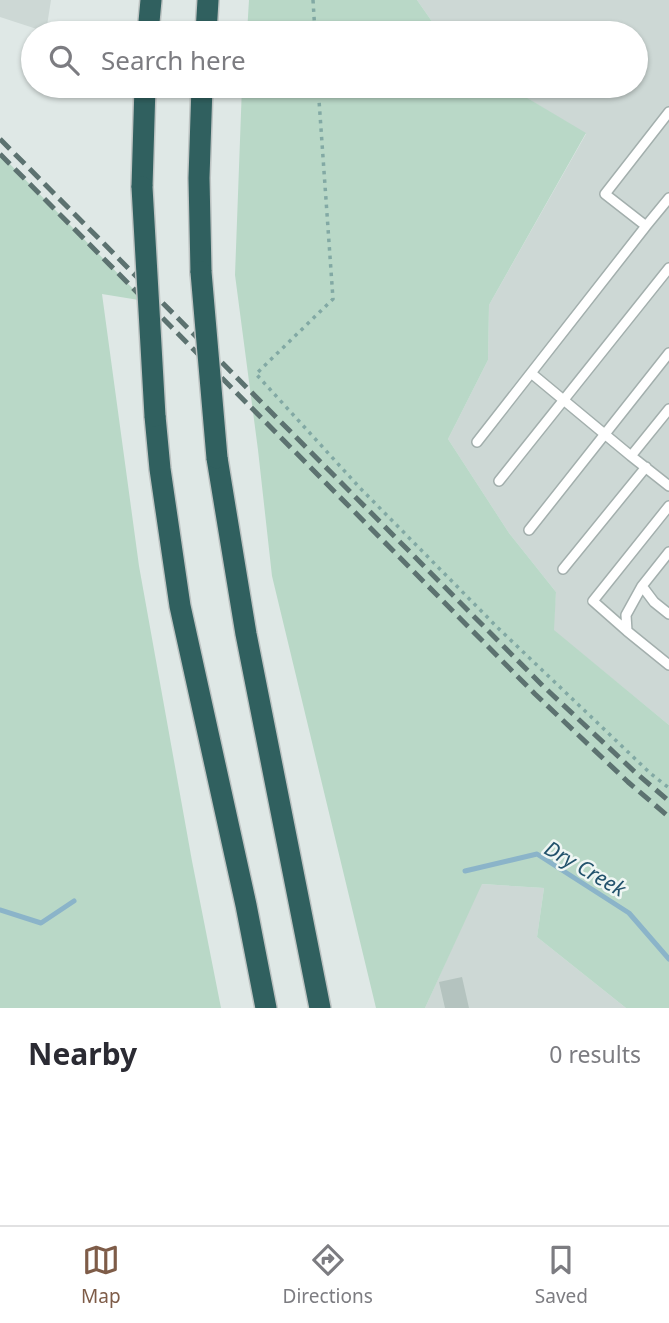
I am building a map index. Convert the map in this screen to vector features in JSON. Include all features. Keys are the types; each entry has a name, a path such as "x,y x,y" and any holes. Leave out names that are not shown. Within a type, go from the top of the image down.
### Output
{"highway":[{"path":"149,21 151,0"},
{"path":"206,21 208,0"},
{"path":"145,98 142,187 160,469 180,606 266,1008"},
{"path":"202,98 199,178 201,272 217,458 246,634 320,1008"}],"lane":[{"path":"646,226 605,194 669,112"},
{"path":"477,442 669,198"},
{"path":"499,481 669,268"},
{"path":"529,530 669,353"},
{"path":"531,373 669,486"},
{"path":"631,456 669,408"},
{"path":"563,569 646,467"},
{"path":"669,506 593,601 669,665"},
{"path":"627,631 626,615 642,586 669,552"},
{"path":"642,586 654,602 669,614"}],"path":[{"path":"313,0 314,21"},
{"path":"319,98 333,299 256,374 360,488 498,628 669,789"}],"shaded area":[{"path":"0,0 51,0 48,21 21,21 21,24 0,17"},
{"path":"417,0 669,0 669,725 553,630 556,592 509,533 448,439 488,360 489,305 586,134 527,98 648,98 648,21 432,21"},
{"path":"481,884 544,888 537,937 626,1008 425,1008"}],"green space":[{"path":"249,0 417,0 432,21 248,21"},
{"path":"242,98 527,98 586,133 489,305 488,360 448,439 509,533 556,592 554,630 669,725 669,1008 626,1008 537,937 544,888 482,884 425,1008 376,1008 272,576 235,275"},
{"path":"0,154 145,301 102,294 139,566 221,1008 0,1008"}],"building":[{"path":"462,977 469,1008 445,1008 439,982"}],"waterway":[{"name":"Dry Creek","path":"465,871 537,854 629,913 669,959"},
{"name":"Dry Creek","path":"0,910 41,923 74,901"}],"railway":[{"path":"0,139 543,686 669,801"},
{"path":"0,154 535,694 669,817"}]}
